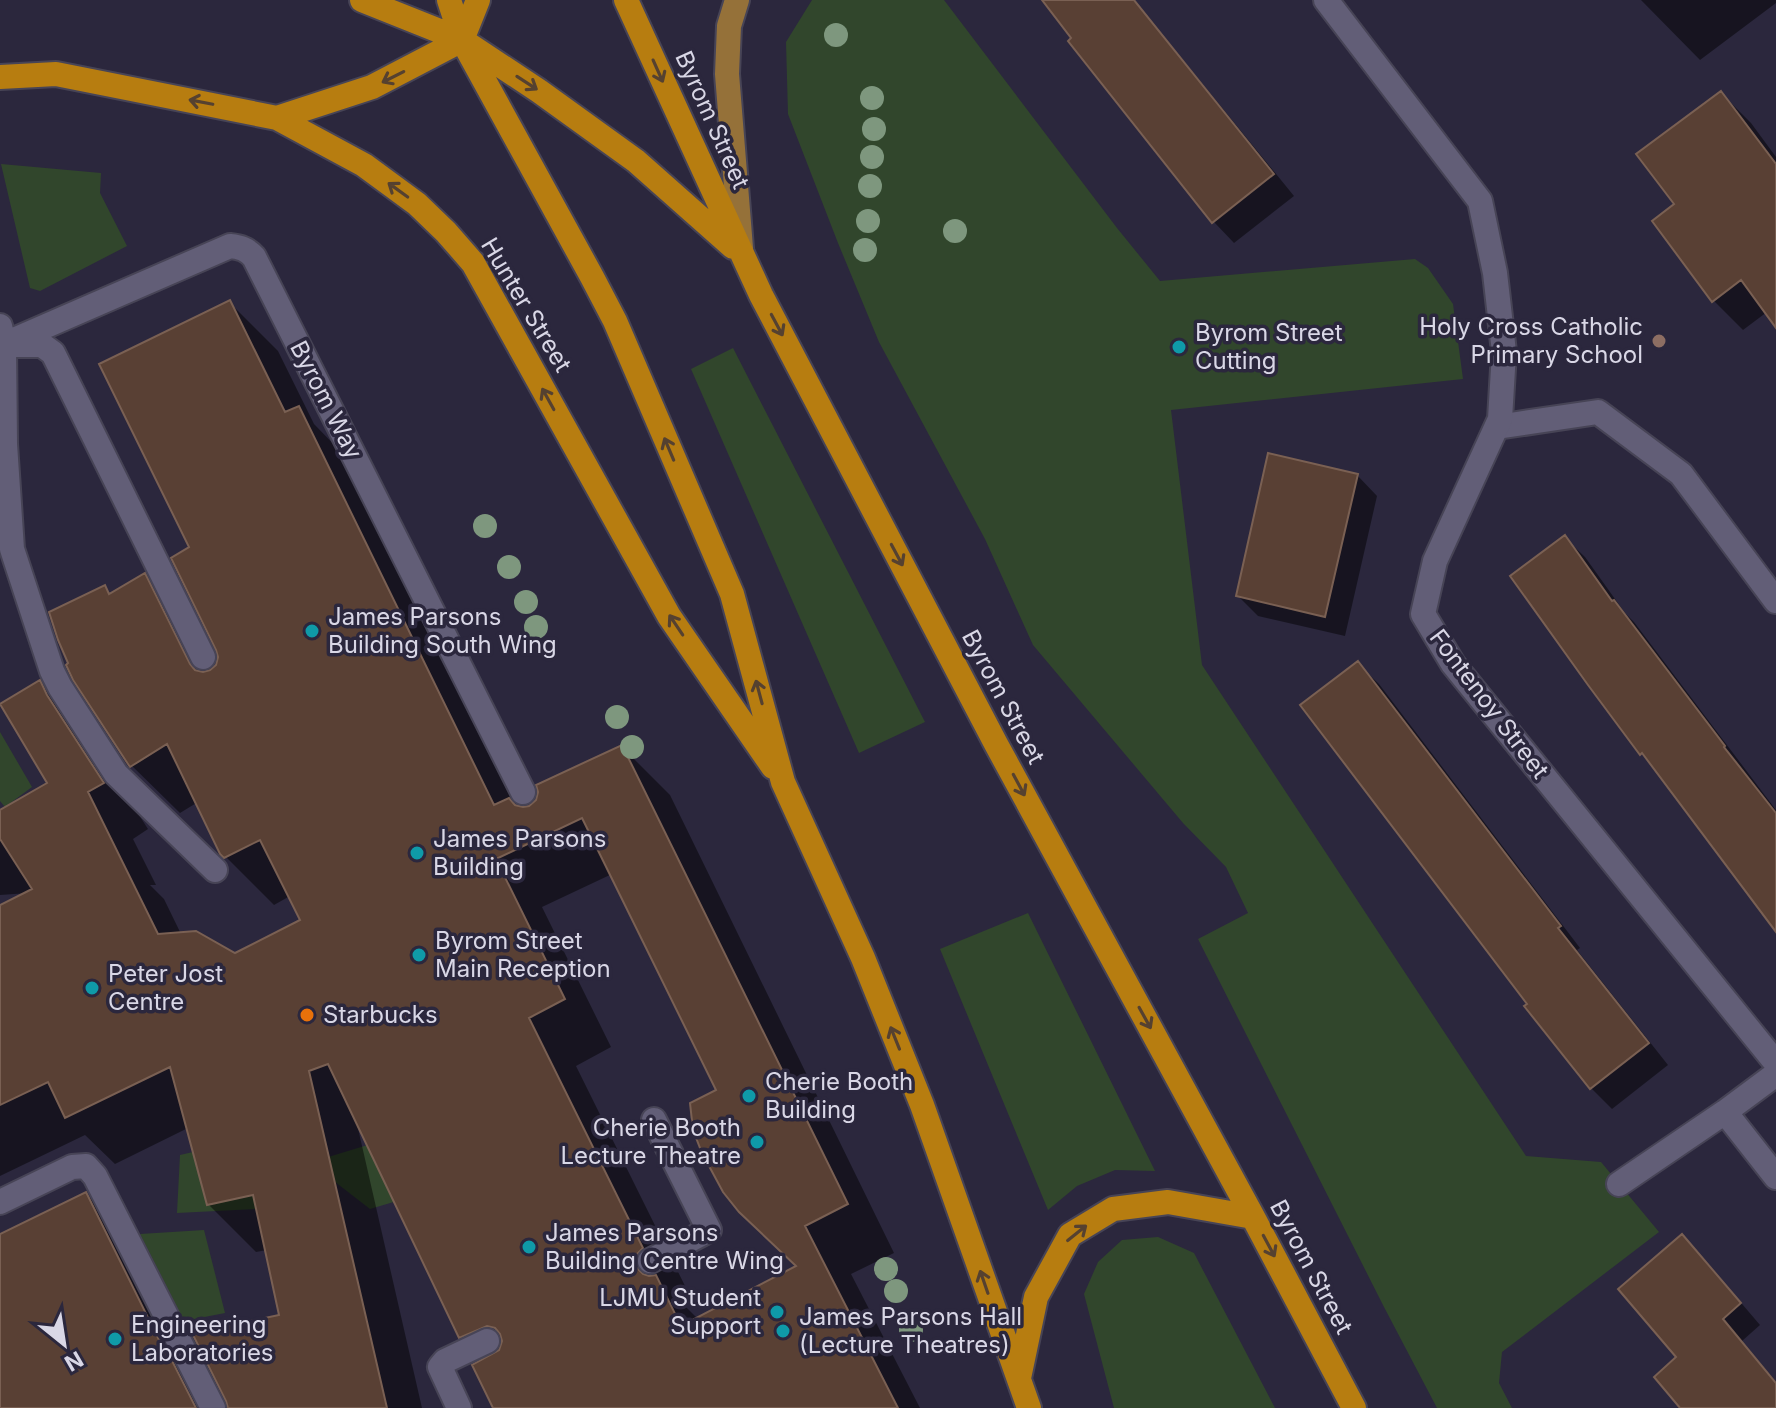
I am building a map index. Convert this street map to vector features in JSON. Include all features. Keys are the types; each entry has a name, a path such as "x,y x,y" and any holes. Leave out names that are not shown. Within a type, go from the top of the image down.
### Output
{"highway":[{"path":"362,0 462,40 539,91 636,161 742,255"},
{"path":"449,0 462,40 615,321 732,594 783,782 863,958 922,1105 1029,1408"},
{"path":"277,118 372,87 462,40 478,0"},
{"name":"Byrom Street","path":"626,0 742,255 996,744 1354,1408"},
{"name":"Hunter Street","path":"0,77 56,74 277,118 364,165 417,204 473,263 669,616 783,782"},
{"path":"1019,1380 1036,1297 1070,1235 1113,1209 1168,1202 1253,1217"}],"main road":[{"path":"737,0 729,26 727,74 742,255"}],"street":[{"name":"Fontenoy Street","path":"1326,0 1480,201 1495,273 1504,352 1500,419 1435,561 1423,614 1453,664 1776,1063"},
{"name":"Byrom Way","path":"1,339 230,246 250,252 523,792"},
{"path":"203,657 53,353 42,345 1,339 12,549 52,671 116,774 215,870"},
{"path":"1497,427 1598,412 1681,474 1776,601"},
{"path":"1619,1184 1776,1074"},
{"path":"1725,1112 1776,1177"},
{"path":"650,1261 709,1230 654,1120"},
{"path":"0,1202 72,1167 86,1166 95,1176 213,1408"},
{"path":"459,1408 440,1367 445,1361 487,1341"}],"green space":[{"path":"812,0 944,0 1160,281 1415,259 1428,268 1453,304 1463,379 1171,410 1202,665 1526,1156 1601,1162 1659,1232 1502,1352 1499,1383 1512,1408 1437,1408 1198,939 1248,913 1226,867 1183,823 1033,645 985,539 879,342 788,114 786,42"},
{"path":"1,164 101,173 100,193 127,246 40,291 30,288"},
{"path":"733,348 925,722 859,753 691,369"},
{"path":"0,732 32,787 5,807 0,801"},
{"path":"1028,913 1155,1171 1115,1170 1077,1186 1048,1210 940,949"},
{"path":"371,1144 397,1201 370,1209 330,1178 325,1158"},
{"path":"193,1152 207,1205 253,1195 256,1209 177,1213 180,1155"},
{"path":"204,1230 225,1313 184,1321 140,1234"},
{"path":"1158,1237 1194,1253 1275,1408 1114,1408 1084,1294 1098,1262 1122,1240"}],"building":[{"path":"1042,0 1134,0 1274,174 1212,223 1068,41 1071,38"},
{"name":"Holy Cross Catholic Primary School","path":"1721,91 1776,164 1776,328 1741,280 1712,302 1652,221 1674,204 1636,154"},
{"path":"230,300 285,412 299,406 494,805 509,798 515,805 529,806 536,800 536,785 622,745 848,1204 805,1226 898,1408 493,1408 472,1365 499,1350 502,1341 500,1334 495,1328 487,1326 459,1338 328,1064 309,1071 387,1408 228,1408 192,1333 279,1315 253,1195 207,1205 170,1067 65,1118 48,1082 0,1105 0,905 32,889 0,839 0,810 47,783 0,704 40,680 104,783 88,792 158,934 196,931 235,953 300,920 260,840 224,858 167,744 130,767 66,665 68,663 49,612 105,585 109,594 145,573 195,670 210,670 216,665 218,657 171,558 189,547 99,364","holes":["582,818 716,1090 690,1103 693,1130 702,1153 723,1192 739,1212 796,1266 681,1326 656,1275 643,1274 636,1267 637,1254 643,1248 529,1018 565,999 496,859"]},
{"path":"1268,453 1358,474 1325,617 1236,596"},
{"path":"1565,535 1612,601 1776,813 1776,932 1642,753 1640,755 1510,576"},
{"path":"1358,661 1561,926 1558,928 1649,1043 1590,1089 1524,1006 1527,1004 1300,705"},
{"path":"86,1192 196,1408 0,1408 0,1234"},
{"path":"1682,1234 1741,1303 1723,1319 1776,1383 1776,1408 1680,1408 1654,1377 1676,1357 1618,1289"}],"place":[{"name":"Holy Cross Catholic Primary School","path":"1659,341"},
{"name":"Byrom Street Cutting","path":"1179,347"},
{"name":"James Parsons Building South Wing","path":"312,631"},
{"name":"James Parsons Building","path":"417,853"},
{"name":"Byrom Street Main Reception","path":"419,955"},
{"name":"Peter Jost Centre","path":"92,988"},
{"name":"Starbucks","path":"307,1015"},
{"name":"Cherie Booth Building","path":"749,1096"},
{"name":"Cherie Booth Lecture Theatre","path":"757,1142"},
{"name":"James Parsons Building Centre Wing","path":"529,1247"},
{"name":"LJMU Student Support","path":"777,1312"},
{"name":"James Parsons Hall (Lecture Theatres)","path":"783,1331"},
{"name":"Engineering Laboratories","path":"115,1339"}]}
